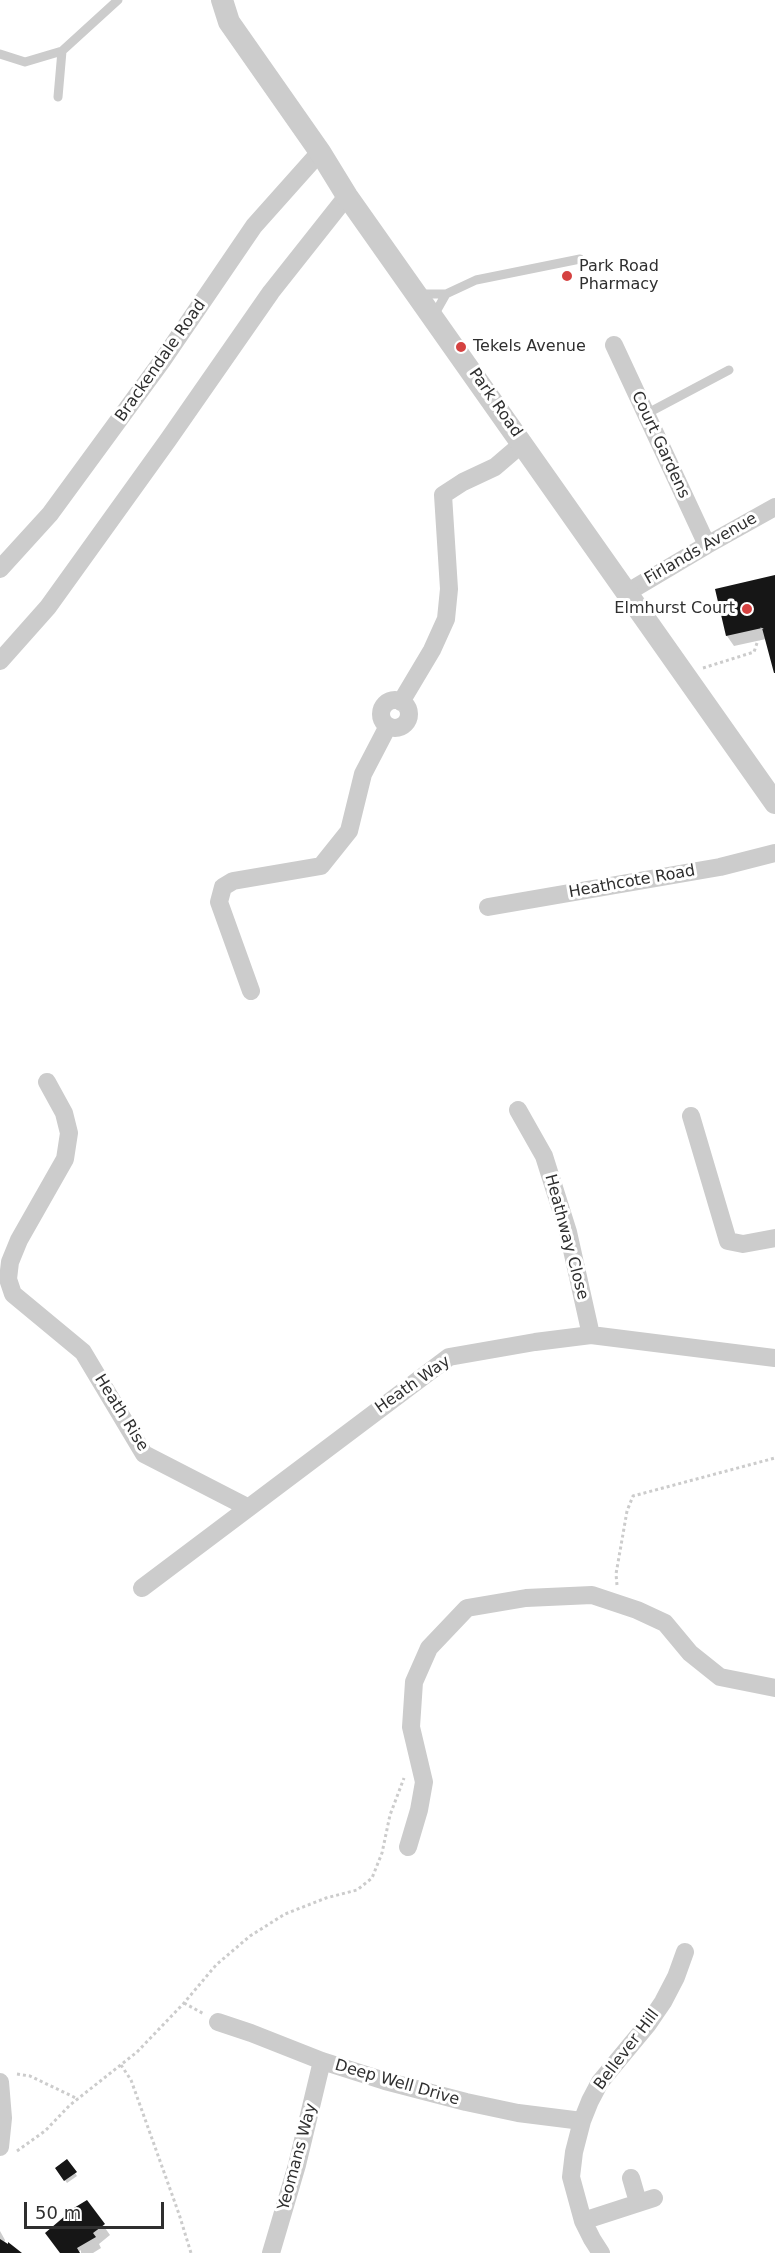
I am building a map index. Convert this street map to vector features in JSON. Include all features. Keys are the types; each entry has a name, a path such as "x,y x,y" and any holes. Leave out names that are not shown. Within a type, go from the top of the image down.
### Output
{"street":[{"name":"Park Road","path":"222,0 229,22 320,152 347,196 775,803"},
{"name":"Brackendale Road","path":"0,569 50,514 162,361 254,226 320,152"},
{"path":"0,661 48,608 271,292 347,196"},
{"name":"Court Gardens","path":"614,345 706,545"},
{"path":"251,991 219,902 223,887 234,881 321,866 349,831 363,774 388,726 381,719 384,705 392,700 401,702 432,650 446,619 449,589 443,495 463,482 495,467 523,443"},
{"name":"Firlands Avenue","path":"628,592 775,507"},
{"name":"Heathcote Road","path":"488,907 720,867 775,853"},
{"name":"Heath Rise","path":"47,1082 64,1113 69,1133 65,1159 18,1240 10,1262 8,1279 13,1294 83,1352 144,1454 247,1507"},
{"name":"Heathway Close","path":"518,1110 544,1156 568,1232 591,1335"},
{"path":"692,1116 728,1241 743,1244 775,1238"},
{"name":"Heath Way","path":"142,1588 449,1357 591,1335 775,1358"},
{"path":"408,1847 419,1810 424,1782 411,1727 414,1682 429,1648 467,1608 537,1597 592,1595 612,1600 665,1623 690,1653 720,1677 775,1688"},
{"name":"Bellever Hill","path":"601,2253 584,2221 571,2177 574,2152 582,2121 600,2082 648,2024 663,2002 676,1977 685,1952"},
{"name":"Deep Well Drive","path":"218,2022 322,2061 466,2102 518,2113 582,2121"},
{"name":"Yeomans Way","path":"271,2253 297,2165 322,2061"},
{"path":"4,2077 5,2150"},
{"path":"584,2221 646,2200 632,2178"}],"lane":[{"path":"0,54 25,62 62,51 118,0"},
{"path":"58,97 62,51"},
{"path":"416,294 446,294 476,280 580,260"},
{"path":"433,317 446,294"},
{"path":"646,414 729,370"}],"path":[{"path":"698,670 754,652 762,628"},
{"path":"612,1600 617,1585 616,1574 627,1511 633,1496 775,1458"},
{"path":"5,2150 21,2150 45,2131 78,2099 137,2052 166,2023 216,1965 250,1936 285,1914 326,1898 357,1890 372,1878 382,1853 398,1790 418,1757"},
{"path":"121,2065 131,2080 191,2253"},
{"path":"4,2077 30,2076 78,2099"}],"building":[{"name":"Elmhurst Court","path":"775,575 774,673 762,628 726,636 715,589"},
{"path":"67,2159 77,2172 64,2181 55,2168"},
{"path":"87,2200 105,2224 93,2233 96,2237 77,2248 80,2253 60,2253 45,2233 65,2216 64,2214"},
{"path":"0,2239 8,2244 8,2242 22,2253 0,2253"}],"place":[{"name":"Park Road Pharmacy","path":"567,276"},
{"name":"Tekels Avenue","path":"461,347"},
{"name":"Elmhurst Court","path":"747,609"}]}
